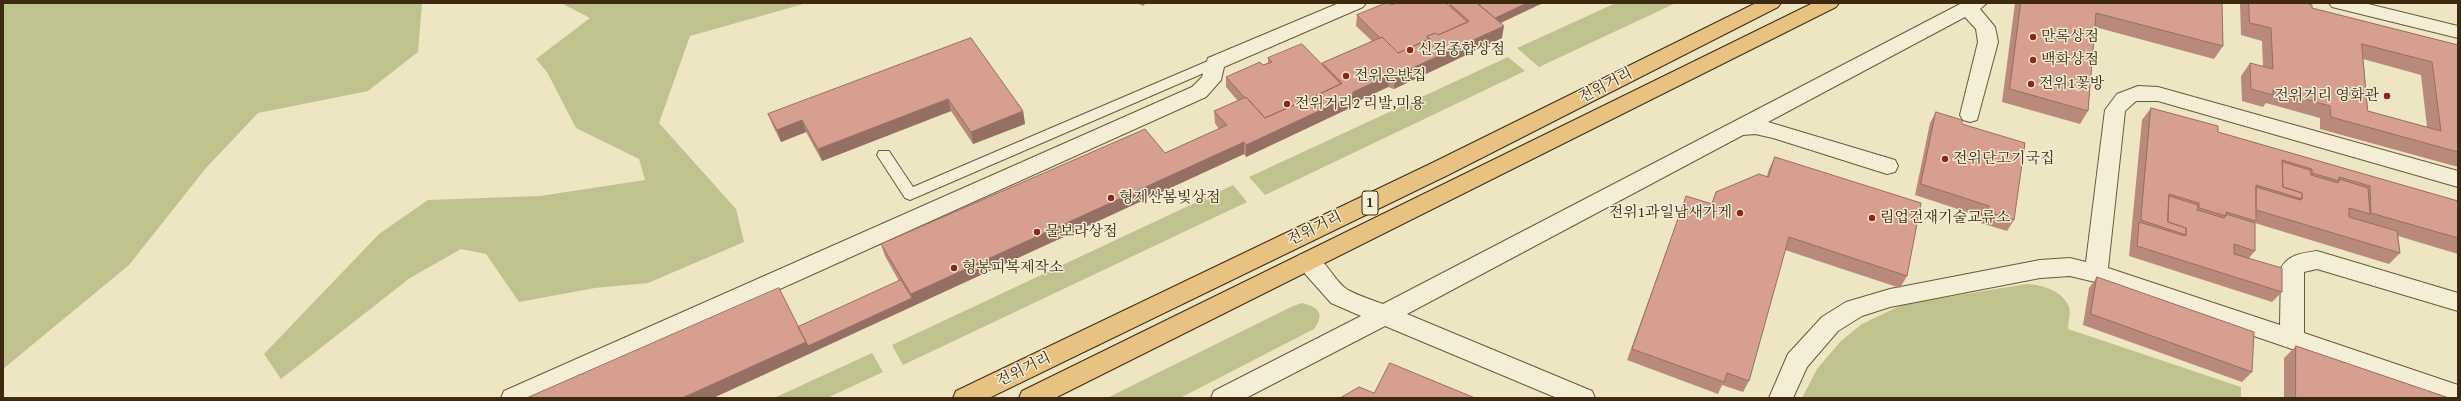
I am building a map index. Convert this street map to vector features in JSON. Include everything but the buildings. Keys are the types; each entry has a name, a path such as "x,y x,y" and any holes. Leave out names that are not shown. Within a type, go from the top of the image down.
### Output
{"main road":[{"name":"전위거리","path":"965,398 1440,169 1772,3"},
{"name":"전위거리","path":"1031,398 1829,3"}],"street":[{"path":"513,398 1199,92 1211,80 1215,63 1356,3"},
{"path":"2344,4 2398,10 2458,32"},
{"path":"1234,396 1384,315 1973,5 1985,27 1988,42 1970,116"},
{"path":"2096,273 2115,110 2122,98 2136,93 2158,94 2458,179"},
{"path":"1738,128 1755,127 1774,131 1887,166"},
{"path":"2292,339 2293,268 2302,262 2318,260 2458,302"},
{"path":"1307,261 1339,296 1583,398"},
{"path":"1781,398 1797,361 1830,324 1854,309 1890,298 2040,269 2070,267 2096,273 2458,395"}],"lane":[{"path":"884,155 910,194 1215,63"}],"green space":[{"path":"3,3 422,3 418,52 368,91 258,113 206,168 129,265 3,369"},
{"path":"561,3 807,3 690,36 659,123 736,209 744,242 648,283 595,288 519,302 486,254 461,249 410,278 281,379 264,354 379,234 428,200 540,196 645,180 639,159 576,128 547,72 536,59 590,18"},
{"path":"1616,3 1676,3 1539,67 1517,48"},
{"path":"1508,57 1525,71 1265,195 1249,177"},
{"path":"1233,185 1247,202 903,365 892,345"},
{"path":"2027,284 2046,287 2057,293 2066,301 2070,309 2068,329 2241,387 2241,398 1802,398 1817,369 1841,341 1862,324 1904,304"},
{"path":"1302,303 1316,309 1320,315 1314,329 1180,398 1107,398 1293,306"},
{"path":"872,353 883,372 827,398 774,398"}],"place":[{"name":"만록상점","path":"2033,37"},
{"name":"신검종합상점","path":"1410,50"},
{"name":"백화상점","path":"2033,60"},
{"name":"전위은반집","path":"1346,76"},
{"name":"전위1꽃방","path":"2031,84"},
{"name":"전위거리 영화관","path":"2387,96"},
{"name":"전위거리2 리발,미용","path":"1287,104"},
{"name":"전위단고기국집","path":"1945,159"},
{"name":"형제산봄빛상점","path":"1111,198"},
{"name":"전위1과일남새가게","path":"1740,213"},
{"name":"림업건재기술교류소","path":"1872,218"},
{"name":"물보라상점","path":"1037,232"},
{"name":"형봉피복제작소","path":"954,268"}]}
